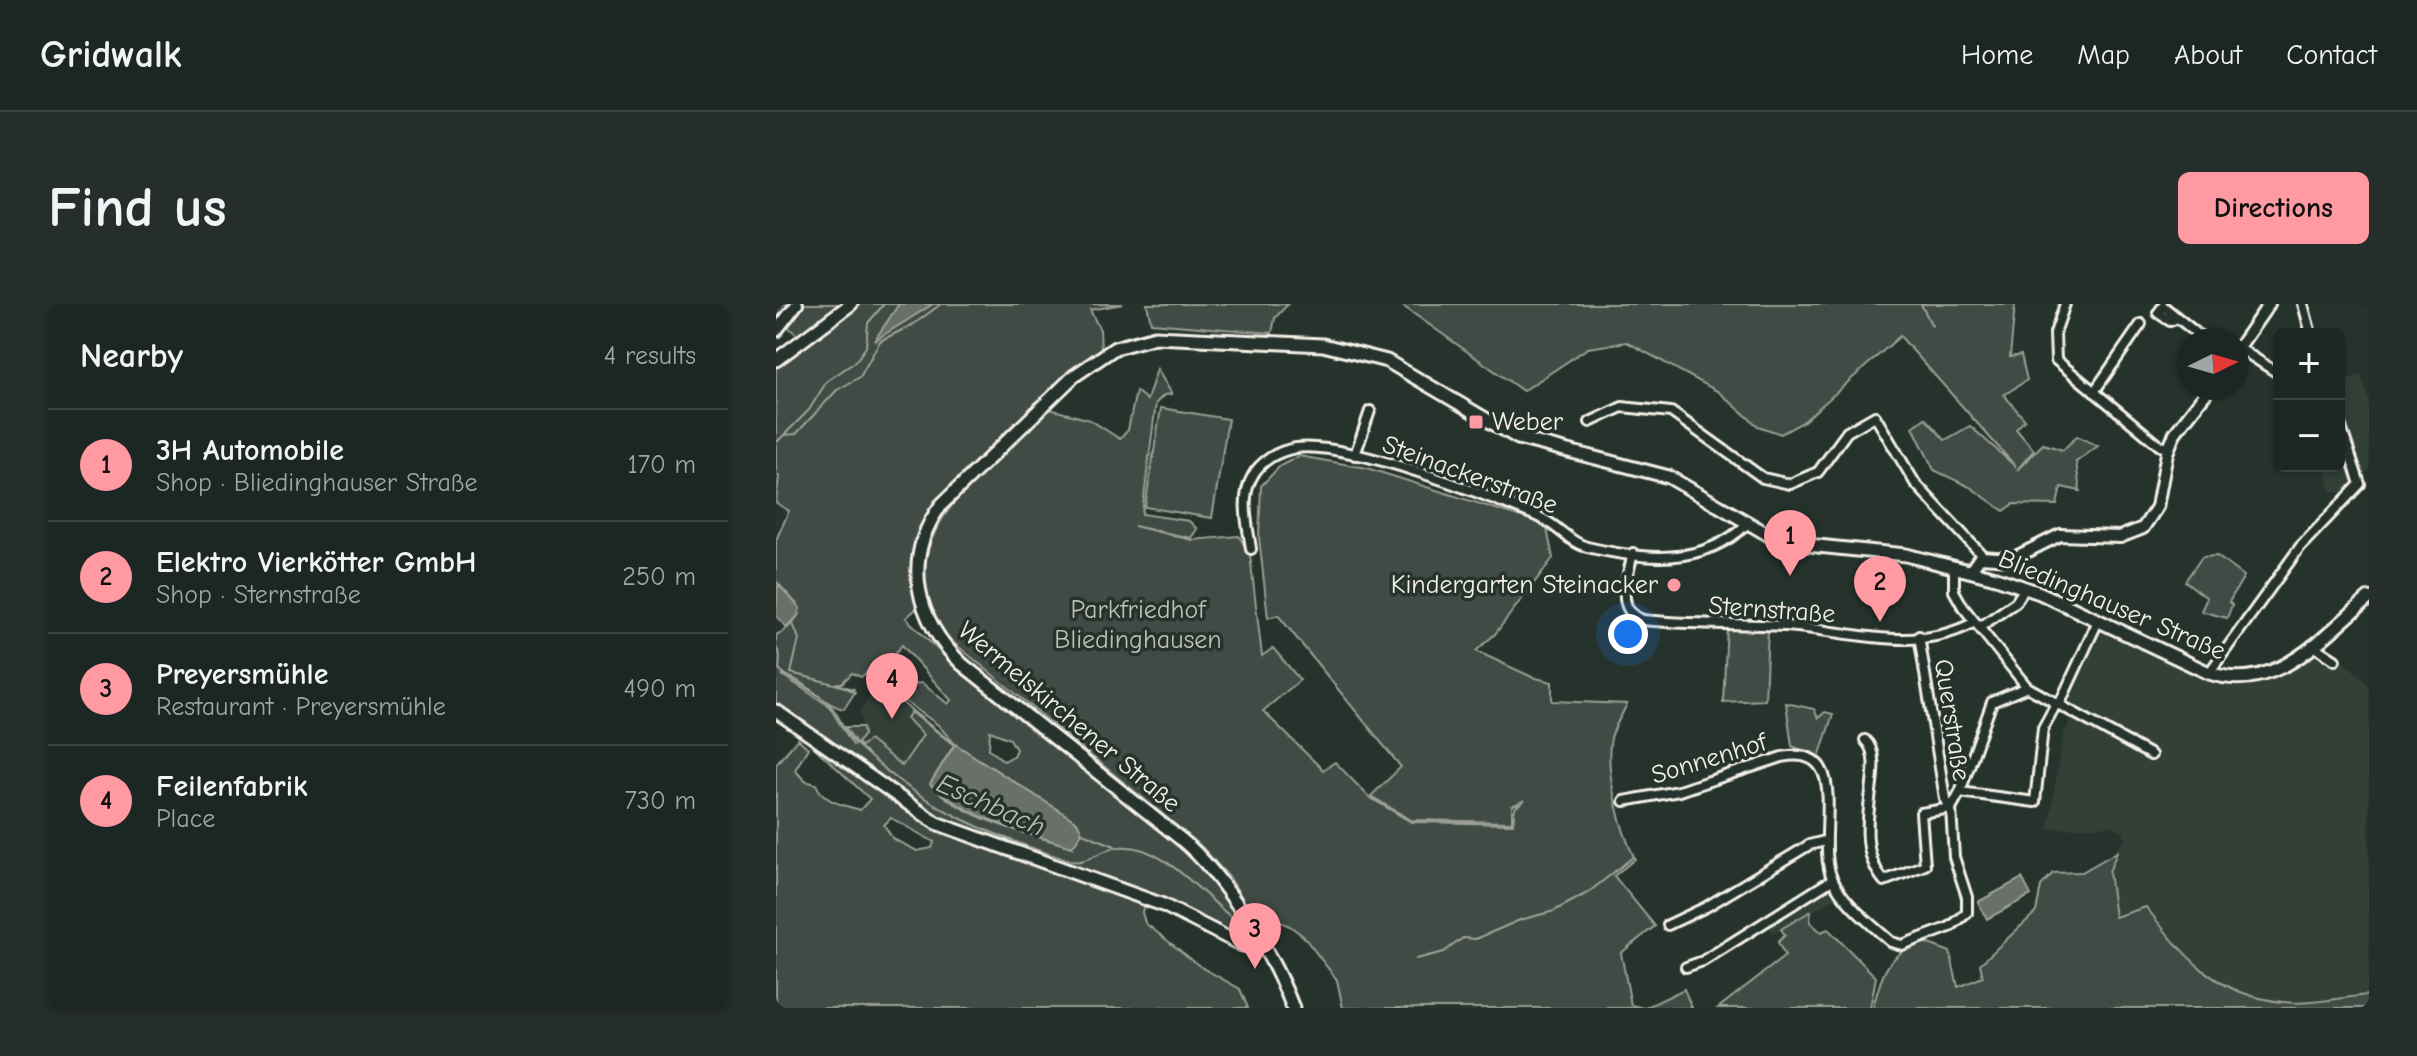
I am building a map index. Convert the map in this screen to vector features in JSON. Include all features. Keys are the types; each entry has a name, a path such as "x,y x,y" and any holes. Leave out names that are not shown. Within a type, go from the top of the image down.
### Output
{"main road":[{"path":"776,360 851,304"},
{"name":"Wermelskirchener Straße","path":"1293,1008 1227,888 1199,854 962,664 936,636 922,608 918,589 919,552 936,512 961,482 1085,367 1115,348 1155,337 1291,342 1352,350 1399,367 1507,433 1541,446 1669,477 1747,524"},
{"name":"Bliedinghauser Straße","path":"1747,524 1785,542 1906,555 1971,570 2025,588 2209,673 2241,680 2261,677 2287,664 2369,598"},
{"path":"776,711 936,823 1174,910 1242,945 1257,941"}],"street":[{"path":"776,331 797,304"},
{"path":"2065,304 2055,333 2056,360 2160,446 2168,448"},
{"path":"2249,333 2269,304"},
{"path":"2303,304 2309,328"},
{"path":"2175,319 2188,328"},
{"path":"2094,392 2141,324"},
{"path":"2249,356 2273,370"},
{"path":"1590,422 1622,407 1671,412 1763,478 1783,484 1809,479 1847,432 1875,416 1915,483 1983,556 2012,559 2063,535 2108,538 2138,531 2157,507 2168,448 2185,417 2200,400"},
{"name":"Steinackerstraße","path":"1355,455 1370,411"},
{"path":"2209,673 2300,547 2360,484 2345,439"},
{"name":"Steinackerstraße","path":"1251,549 1246,494 1258,467 1276,455 1299,448 1355,455 1461,488 1544,519 1580,545 1683,558 1724,544 1747,524"},
{"name":"Sternstraße","path":"1633,553 1625,601 1630,613 1643,620 1787,626 1862,638 1919,636 1976,625"},
{"path":"1971,570 1983,556"},
{"path":"1954,566 1954,591 1976,625 2027,687 2151,755"},
{"path":"1976,625 2016,602 2025,588"},
{"path":"1960,792 2035,802 2043,728 2098,621"},
{"name":"Querstraße","path":"1832,880 1855,908 1897,945 1957,924 1967,913 1967,897 1954,857 1951,808 1945,799 1919,636"},
{"path":"2312,645 2335,660"},
{"path":"1865,740 1873,750 1875,761 1866,812 1867,846 1884,881 1925,865 1921,813 1951,808 1960,792 1992,702 2027,687"},
{"name":"Sonnenhof","path":"1624,801 1679,791 1782,757 1803,756 1816,761 1826,777 1825,841 1832,880"},
{"path":"1668,925 1706,907 1809,845 1825,841"},
{"path":"1686,967 1703,961 1832,880"}],"shaded area":[{"path":"2361,375 2369,402 2369,469 2348,493 2331,492 2326,472 2345,472 2345,379"},
{"path":"2099,627 2222,683 2259,683 2281,675 2318,646 2355,671 2369,686 2369,995 2284,1003 2223,988 2188,959 2146,907 2115,917 2109,872 2116,849 2125,840 2123,832 2112,826 2048,829 2063,736 2074,713 2060,706"},
{"path":"875,687 911,712 908,718 923,735 902,766 874,747 856,743 864,735 860,711"},
{"path":"1829,888 1836,898 1773,934 1767,924"}],"green space":[{"path":"776,304 845,304 800,337 779,320 776,323"},
{"path":"855,304 1123,304 1090,310 1100,330 1101,349 1082,362 982,455 932,512 914,556 912,581 917,608 906,618 946,658 1187,849 1227,897 1246,928 1243,939 943,822 776,708 776,635 791,624 800,608 776,581 776,540 789,511 776,503 779,476 776,474 776,367","holes":["902,645 951,700 948,704 922,683 905,685 898,696 938,725 955,744 1023,788 1072,847 996,824 945,797 930,784 954,745 911,712 907,718 923,735 902,766 869,740 861,746 857,743 864,735 863,727 845,727 856,743 853,745 829,706 782,675 798,681 836,707 844,709 855,692 836,683 842,683 852,673 861,677 876,664 892,657","990,731 1010,739 1016,749 1013,756 1004,761 989,749"]},
{"path":"1147,304 1288,304 1275,318 1272,333 1151,323"},
{"path":"1400,304 2015,304 2010,357 2021,355 2027,380 2004,395 2025,420 2016,429 2034,450 2017,470 2043,444 2063,450 2077,436 2098,446 2076,462 2080,491 2061,487 2057,505 2014,504 2004,511 1970,487 1934,470 1913,427 1925,418 1945,440 1970,426 2016,467 1900,336 1803,422 1781,434 1758,426 1719,392 1627,342 1588,348 1523,391"},
{"name":"Parkfriedhof Bliedinghausen","path":"1157,369 1172,394 1164,395 1156,403 1142,514 1189,521 1197,529 1191,538 1134,526 1192,540 1239,536 1250,555 1262,656 1273,648 1300,680 1263,711 1323,770 1335,762 1369,797 1411,822 1513,824 1515,808 1525,800 1512,806 1512,822 1411,820 1371,796 1401,767 1278,615 1268,618 1259,537 1261,486 1280,466 1299,456 1367,468 1537,522 1547,529 1553,558 1495,634 1476,651 1532,677 1552,682 1552,701 1627,704 1611,738 1609,751 1619,817 1635,859 1614,876 1655,926 1621,953 1631,1005 1645,1008 1343,1008 1337,980 1303,936 1290,926 1249,909 1230,878 1201,846 948,638 933,610 926,585 926,562 942,519 957,499 1050,409 1090,420 1120,439 1128,430 1136,391 1147,400"},
{"path":"1161,408 1228,419 1212,518 1145,507"},
{"path":"2217,556 2244,576 2229,602 2232,605 2227,618 2201,611 2207,598 2185,581 2202,557"},
{"path":"1727,626 1768,628 1765,700 1723,702"},
{"path":"1786,703 1814,709 1818,718 1825,712 1833,714 1819,757 1792,746"},
{"path":"802,736 915,814 1145,902 1142,912 1145,923 1201,967 1240,989 1248,1008 776,1008 776,764 798,739 808,748 795,770 805,781 816,784 823,795 834,802 860,810 870,799","holes":["891,818 934,842 932,848 917,851 893,839 884,825"]},
{"path":"2117,852 2109,872 2115,917 2146,907 2174,942 2220,982 2259,998 2293,1003 2369,995 2369,1008 1873,1008 1887,967 1900,953 1921,941 1950,952 1958,987 1983,977 1980,964 2036,912 2041,886 2053,873 2082,872"},
{"path":"1811,911 1810,922 1821,932 1828,929 1876,977 1870,1008 1718,1008 1785,956 1778,942 1785,935 1781,929"},
{"path":"1684,989 1692,1008 1645,1008"}],"water":[{"path":"899,304 933,304 874,341"},
{"path":"778,584 800,608 798,616 786,627 776,616"},
{"path":"955,744 1077,822 1082,833 1072,847 979,816 930,784"},
{"path":"2022,878 2031,895 1987,919 1978,902"}],"waterway":[{"name":"Eschbach","path":"776,443 809,410 827,381 855,362 866,347 868,323 884,304"},
{"path":"785,435 796,434 837,390 860,377 880,341 914,324 941,304"},
{"path":"1921,304 1932,326"},
{"path":"792,621 799,639 791,673 854,689"},
{"name":"Eschbach","path":"776,647 780,656 779,669 829,704 856,744 905,785 955,816 1068,860 1085,860 1114,848 1130,847 1147,851 1178,870 1231,917"},
{"path":"896,698 954,744"},
{"path":"1080,832 1115,846"},
{"path":"1416,959 1444,952 1463,938 1476,939 1520,920 1554,911 1589,892 1633,857"}],"place":[{"name":"Weber","path":"1476,422"},
{"name":"3H Automobile","path":"1790,576"},
{"name":"Kindergarten Steinacker","path":"1674,585"},
{"name":"Elektro Vierkötter GmbH","path":"1880,622"},
{"name":"Feilenfabrik","path":"892,719"},
{"name":"Preyersmühle","path":"1255,969"}]}
